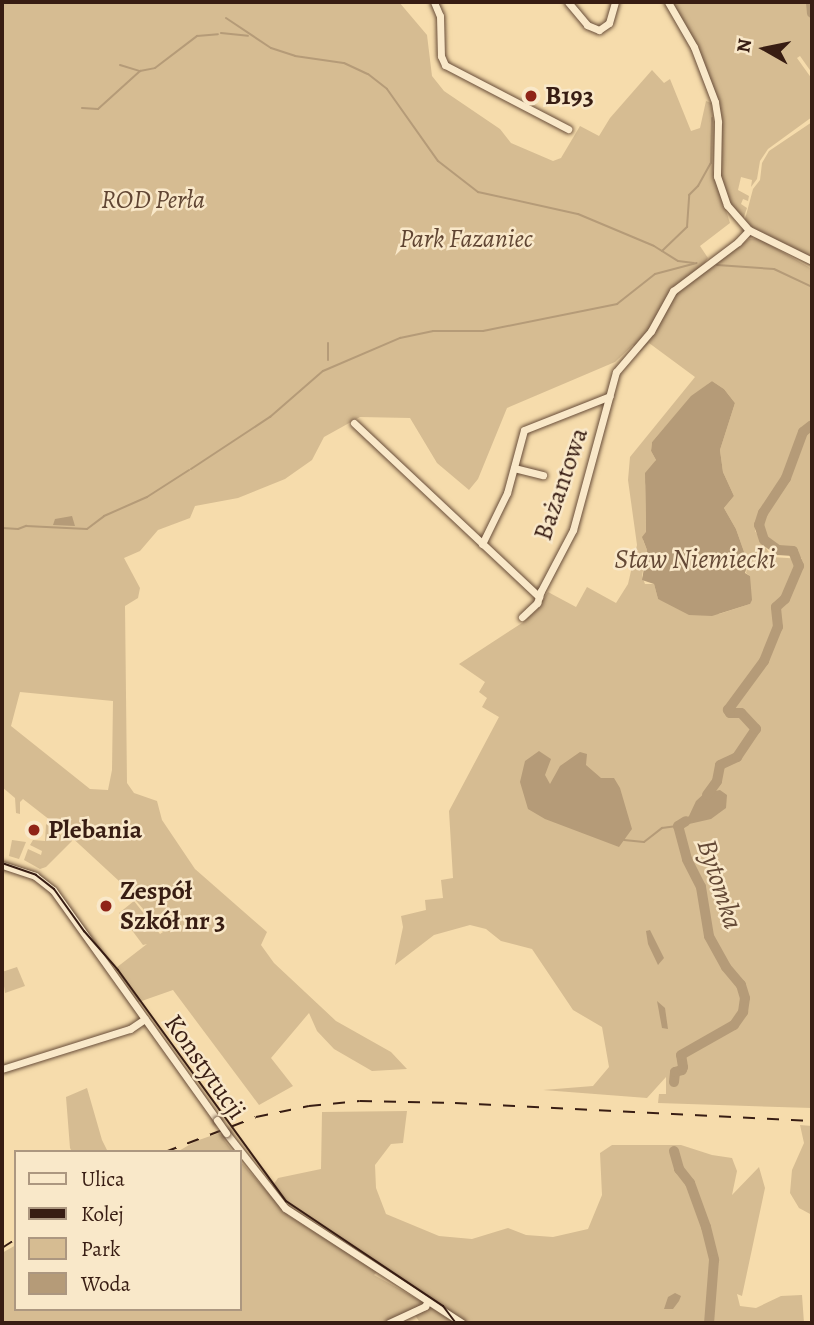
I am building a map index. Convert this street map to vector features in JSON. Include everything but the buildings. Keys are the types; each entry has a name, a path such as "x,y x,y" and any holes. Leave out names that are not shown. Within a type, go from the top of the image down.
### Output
{"street":[{"path":"434,2 440,16 441,56 445,65 568,129"},
{"path":"568,2 587,25 599,30 609,23 615,2"},
{"path":"668,2 694,47 715,102 718,122 717,176 725,199 736,217 749,230 812,261"},
{"name":"Bażantowa","path":"522,617 537,603 573,530 616,372 651,331 668,297 693,274 738,242 749,230"},
{"name":"Bażantowa","path":"482,544 507,493 524,430 610,396"},
{"path":"354,423 539,597"},
{"path":"513,468 543,475"},
{"name":"Konstytucji","path":"2,865 35,876 53,890 239,1150"},
{"path":"2,1069 130,1029 145,1019"},
{"name":"Konstytucji","path":"242,1153 285,1208 461,1323"},
{"path":"389,1323 428,1301"}],"green space":[{"path":"2,2 399,2 427,35 432,76 444,91 500,129 511,143 553,161 561,158 580,126 599,136 610,118 652,70 664,83 670,79 691,131 700,128 706,101 711,103 715,130 713,170 730,223 700,246 708,258 704,264 708,269 749,239 758,238 812,269 812,416 787,468 765,504 755,531 772,557 802,559 792,546 780,548 771,543 761,528 765,514 788,480 805,433 812,428 812,1108 658,1103 659,1094 666,1094 666,1077 647,1098 543,1090 593,1086 609,1067 602,1027 573,1010 532,949 501,941 486,929 470,925 434,935 395,965 403,927 401,916 426,910 425,900 443,898 441,880 453,878 449,811 499,717 482,707 487,698 479,692 485,682 459,664 522,623 537,610 548,592 576,607 587,587 616,603 628,584 637,545 628,480 630,457 695,377 649,343 640,352 633,345 615,362 507,408 478,479 469,490 437,463 410,418 360,417 324,437 312,460 285,479 238,498 195,506 190,518 158,530 140,551 124,558 140,588 138,598 125,606 127,783 134,793 157,801 162,820 195,869 267,932 261,945 274,963 336,1021 391,1052 407,1069 372,1071 334,1049 317,1031 309,1013 271,1058 293,1086 259,1105 173,990 136,1003 112,971 147,944 143,945 119,913 134,901 160,934 163,932 119,881 67,833 72,841 46,867 40,869 24,860 28,849 41,855 42,851 30,845 33,840 45,841 46,824 61,835 64,831 23,799 20,802 20,814 16,813 15,798 2,787","holes":["712,381 724,389 735,403 720,450 723,472 734,496 724,508 736,529 748,563 746,573 750,576 750,604 719,614 658,599 654,584 645,584 642,576 647,550 643,540 646,533 645,485 656,460 651,451 652,442 691,397","20,692 113,701 112,770 108,790 90,789 11,726"]},
{"path":"669,2 810,2 812,73 800,56 797,58 812,79 812,117 768,149 760,161 757,179 751,187 752,180 741,177 738,190 749,196 748,201 743,199 741,204 747,208 742,222 728,205 718,175 716,101"},
{"path":"812,122 812,258 744,223 753,189 760,180 762,163 769,151"},
{"path":"12,840 26,842 19,859 9,856"},
{"path":"17,967 25,986 5,993 2,972"},
{"path":"87,1088 107,1150 71,1150 66,1097"},
{"path":"407,1111 403,1143 391,1144 375,1165 376,1188 386,1214 439,1236 472,1239 508,1228 526,1235 553,1237 588,1229 602,1195 600,1153 612,1145 681,1145 732,1158 737,1171 732,1195 759,1167 765,1188 742,1296 737,1294 740,1306 756,1308 781,1296 802,1295 804,1323 467,1323 288,1206 271,1188 278,1178 321,1169 322,1112"},
{"path":"800,1125 812,1126 812,1215 799,1208 790,1193 792,1170 804,1143"},
{"path":"219,1133 232,1150 180,1150"},
{"path":"242,1163 289,1216 377,1272 374,1275 421,1301 420,1307 380,1323 2,1323 2,1253 14,1246 14,1311 242,1311"},
{"path":"432,1308 454,1323 420,1323 415,1315"}],"water":[{"name":"Staw Niemiecki","path":"712,381 724,389 735,403 720,450 723,472 734,496 724,508 736,529 748,563 745,573 750,576 752,600 750,604 712,616 689,615 658,599 654,584 642,580 647,550 642,537 646,532 645,473 656,460 651,451 652,442 691,396"},
{"path":"72,516 75,526 53,525 55,519"},
{"path":"539,751 551,759 545,775 550,784 560,766 580,752 587,754 586,765 601,778 614,778 620,788 632,829 619,847 545,819 528,809 520,782 525,761"},
{"path":"711,781 717,786 715,791 720,790 727,795 726,808 711,819 676,827 689,816 696,801 709,789"},
{"path":"650,930 664,958 658,965 648,944 646,931"},
{"path":"657,1001 665,1008 668,1029 662,1028"},
{"path":"675,1293 681,1296 679,1301 673,1309 664,1309 668,1297"}],"waterway":[{"name":"Bytomka","path":"811,2 812,13"},
{"path":"226,18 271,48 295,56 344,63 368,74 387,89 438,161 478,192 578,214 654,246 678,261 694,263"},
{"path":"221,33 248,36"},
{"path":"120,65 140,71 155,68 197,36 218,34"},
{"path":"82,108 98,109 140,71"},
{"path":"662,251 687,227 689,195 698,186 711,163 712,118"},
{"path":"191,469 270,417 323,371 400,338 433,331 483,331 617,304 655,274 697,263"},
{"path":"717,265 774,269 812,287"},
{"path":"328,343 328,360"},
{"name":"Bytomka","path":"707,795 717,781 720,765 737,757 756,729 741,713 730,713 728,710 764,661 778,627 776,607 785,599 799,566 793,551 778,550 764,540 759,525 763,513 786,478 803,432 812,425"},
{"path":"2,528 18,529 26,526 87,529 104,516 147,497 189,470"},
{"name":"Bytomka","path":"674,1082 675,1072 683,1067 681,1055 734,1025 743,1012 745,998 741,985 726,967 709,936 701,887 687,859 678,826 686,821"},
{"path":"624,840 644,842 662,828 677,826"},
{"name":"Bytomka","path":"674,1151 679,1169 690,1183 706,1227 714,1260 709,1323"}],"tram line":[{"path":"2,863 36,875 54,889 84,931 118,970 286,1201 443,1306 456,1323"}],"railway":[{"path":"170,1150 256,1117 309,1106 360,1101 455,1103 812,1121"},
{"path":"2,1248 14,1240"}],"place":[{"name":"B193","path":"531,96"},
{"name":"Plebania","path":"34,830"},
{"name":"Zespół Szkół nr 3","path":"106,906"}],"park label":[{"name":"ROD Perła","path":"153,200"},
{"name":"Park Fazaniec","path":"466,239"}]}
